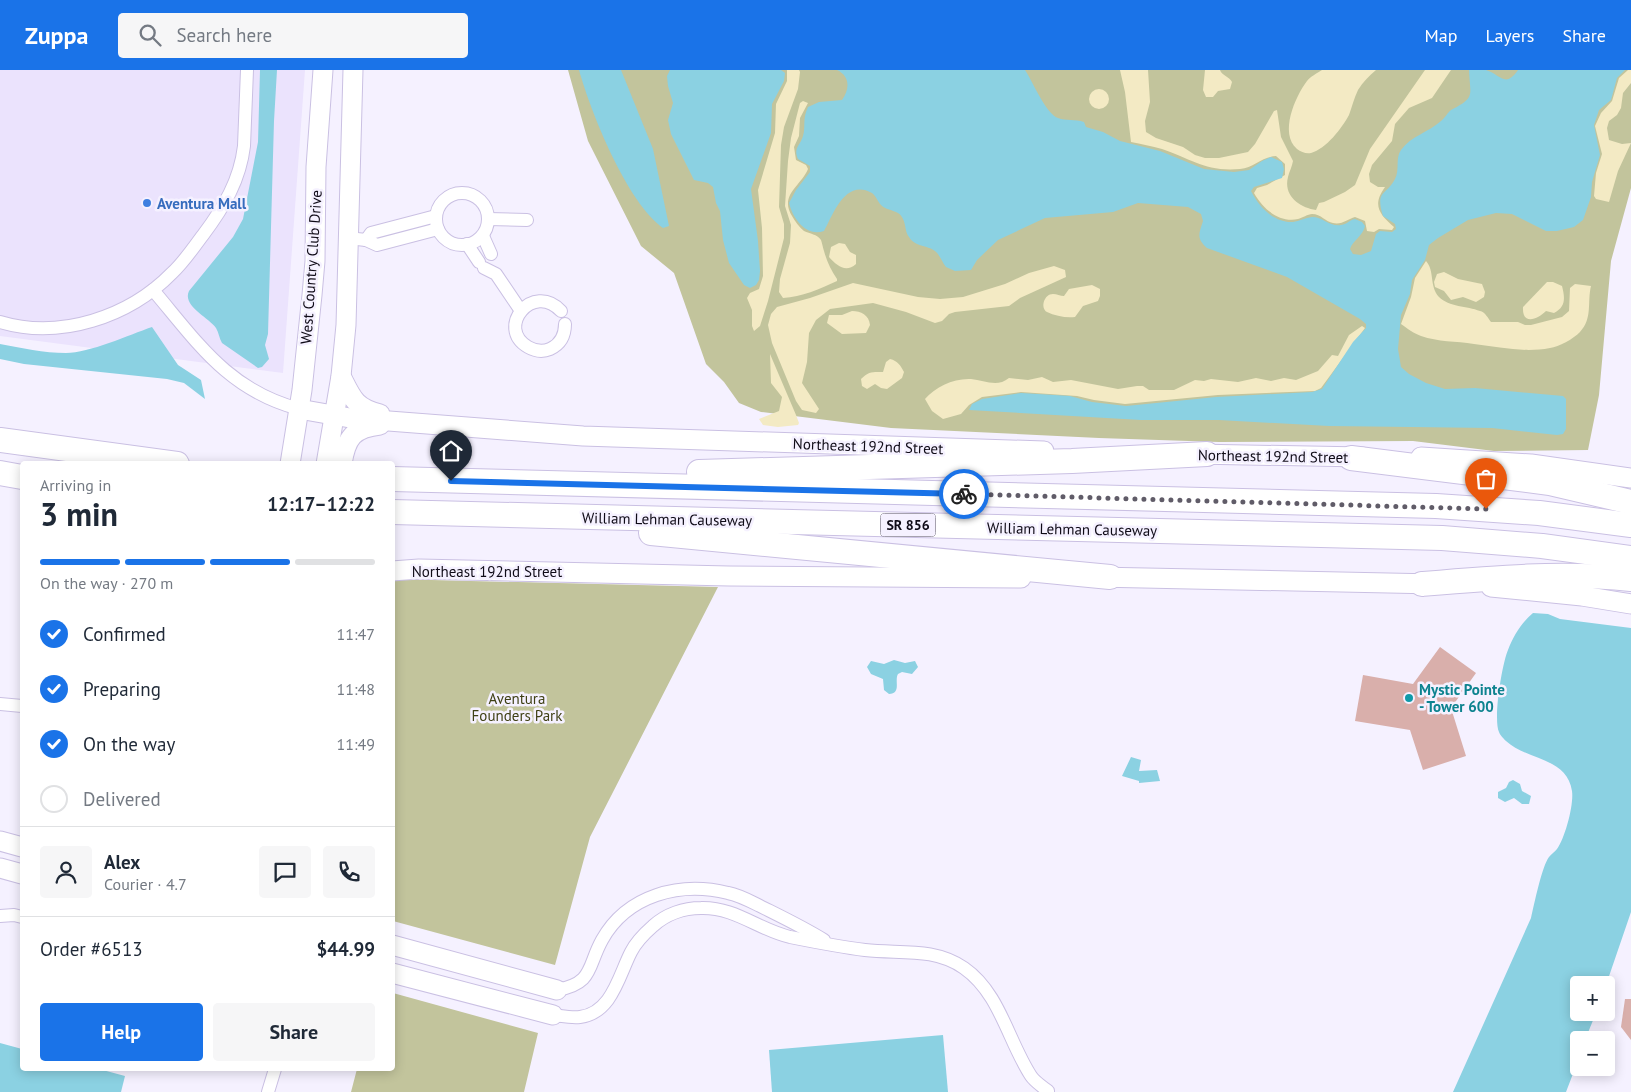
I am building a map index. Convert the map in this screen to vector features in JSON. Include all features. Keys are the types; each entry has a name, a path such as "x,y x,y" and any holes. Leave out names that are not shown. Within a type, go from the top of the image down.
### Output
{"highway":[{"path":"0,440 155,461"},
{"path":"586,484 692,473 1072,461 1207,454"},
{"path":"1351,458 1550,483 1631,502"},
{"path":"0,473 20,477"},
{"name":"SR 856","path":"395,479 1436,506 1539,513 1631,525"},
{"path":"398,512 481,527 649,532 1110,577"},
{"name":"William Lehman Causeway","path":"398,512 1442,538 1534,545 1631,558"},
{"path":"1422,584 1541,576 1631,579"}],"street":[{"path":"0,322 36,328 73,326 107,315 153,290 185,259 220,212 232,190 243,158 247,70"},
{"name":"West Country Club Drive","path":"290,461 299,409 312,295 316,231 316,167 323,70"},
{"path":"327,461 341,376 357,239 353,70"},
{"path":"483,236 467,244 455,244 448,241 438,229 436,216 441,203 448,197 465,193 474,195 481,200 486,208 488,219 483,236 494,257 486,268"},
{"path":"357,239 371,233 436,216"},
{"path":"488,219 527,220"},
{"path":"316,231 377,245 438,229"},
{"path":"467,244 521,311"},
{"name":"Northeast 192nd Street","path":"153,290 207,355 230,376 267,399 334,417 525,432 677,441 1048,452 1351,458 1404,456 1559,467 1631,478"},
{"path":"561,311 550,303 542,301 527,305 517,318 517,334 520,341 533,350 550,349 557,345 562,338 565,324"},
{"path":"341,376 360,408 413,422"},
{"path":"343,461 347,442 360,429 370,426 413,422"},
{"path":"395,566 419,569"},
{"name":"Northeast 192nd Street","path":"395,571 419,569 786,577 1110,577 1422,584 1529,590 1631,604"},
{"path":"0,704 20,706"},
{"path":"0,841 20,846"},
{"path":"0,868 20,873"},
{"path":"395,946 557,990 573,987 581,982 590,970 602,939 626,910 647,898 672,890 705,889 729,893 796,924 833,944"},
{"path":"411,950 396,974 553,1015 581,1017 597,1009 612,995 632,950 648,931 664,917 687,909 702,908 733,912 788,936 866,950 935,955 952,961 976,978 995,1005 1032,1078 1048,1091"},
{"path":"0,916 20,916"},
{"path":"268,1092 274,1071"}],"shaded area":[{"name":"Aventura Mall","path":"0,70 305,70 283,373 0,336"}],"green space":[{"path":"568,70 1631,70 1631,188 1611,261 1599,395 1588,450 1494,451 1413,441 1219,442 1099,438 891,428 761,412 739,403 724,382 706,364 674,273 641,246 588,141"},
{"name":"Aventura Founders Park","path":"395,579 718,587 590,837 555,965 395,922"},
{"path":"395,994 538,1033 524,1092 351,1092 356,1071 395,1071"}],"sand":[{"path":"787,70 799,70 800,72 798,89 784,127 781,145 779,207 784,224 784,238 760,326 754,331 752,326 752,310 747,298 750,293 759,289 763,276 762,228 758,190 775,133 776,104 787,81"},
{"path":"1120,70 1148,70 1150,102 1145,121 1146,132 1205,158 1219,158 1248,152 1255,144 1274,111 1277,110 1281,137 1293,161 1288,177 1288,190 1290,195 1299,204 1316,210 1319,203 1345,192 1355,185 1370,149 1425,70 1451,70 1432,98 1409,108 1395,124 1392,141 1372,165 1369,174 1370,182 1378,187 1385,187 1379,199 1379,209 1384,218 1394,227 1392,230 1379,229 1374,232 1367,231 1365,221 1355,217 1342,223 1336,223 1315,214 1291,220 1272,214 1254,193 1257,188 1285,175 1285,164 1276,156 1266,158 1245,168 1217,169 1162,149 1131,142 1125,92"},
{"path":"1205,70 1220,70 1232,82 1230,89 1218,91 1213,97 1206,97 1203,90"},
{"path":"1322,70 1376,70 1358,90 1349,115 1338,132 1317,151 1305,153 1297,149 1289,134 1291,115 1302,88 1307,81"},
{"path":"1628,70 1631,70 1631,83 1623,93 1621,108 1617,115 1609,121 1607,128 1609,140 1622,144 1631,143 1618,171 1609,202 1596,199 1594,196 1596,173 1602,154 1595,126 1601,113 1612,101 1619,78"},
{"path":"1095,89 1103,89 1109,95 1109,103 1103,109 1095,109 1089,103 1089,95"},
{"path":"803,101 808,103 800,118 799,136 794,147 796,160 806,165 808,169 792,191 788,202 789,209 794,220 804,231 815,235 821,240 826,259 837,281 817,290 783,298 779,292 780,279 790,243 791,225 785,206 788,161 791,138 800,103"},
{"path":"839,243 845,244 850,252 856,255 856,264 852,267 842,267 829,257 831,247"},
{"path":"1426,261 1429,265 1434,288 1439,297 1453,305 1482,312 1491,322 1518,322 1531,325 1562,317 1569,311 1570,288 1575,284 1591,286 1587,321 1580,332 1570,340 1558,346 1531,350 1440,340 1421,336 1401,324 1411,297 1415,278"},
{"path":"1054,266 1065,270 1066,277 1020,298 1009,306 955,312 949,314 942,321 935,323 906,312 873,303 830,309 816,320 809,333 807,362 802,383 819,409 816,413 802,410 796,401 772,343 768,325 771,314 777,307 853,283 918,297 940,299 963,297"},
{"path":"1444,272 1458,279 1482,284 1485,292 1484,297 1476,302 1463,297 1451,300 1444,291 1435,287 1434,282 1437,274"},
{"path":"1547,282 1553,282 1562,286 1563,305 1554,313 1546,311 1535,318 1528,319 1523,313 1523,307"},
{"path":"1092,285 1100,289 1098,301 1083,306 1075,317 1057,316 1045,310 1043,305 1047,296 1054,294 1064,296 1069,289"},
{"path":"852,311 861,313 868,319 870,325 866,333 842,334 827,323 829,315 842,315"},
{"path":"1362,326 1365,328 1321,388 1315,391 1218,395 1125,404 1077,396 1021,392 982,397 969,405 961,414 943,419 932,411 925,399 945,384 965,379 1000,383 1009,378 1028,380 1042,377 1053,382 1071,380 1118,389 1143,386 1149,390 1174,390 1195,380 1204,381 1211,379 1238,382 1256,378 1271,381 1284,378 1296,380 1318,371 1332,355 1338,356 1349,335"},
{"path":"770,354 796,415 798,425 778,427 763,425 759,419 779,411 782,397 771,383"},
{"path":"890,359 897,362 901,367 904,372 902,378 887,389 875,384 867,389 862,386 861,379 871,372 883,372 886,362"}],"water":[{"path":"260,70 277,70 268,334 265,345 269,359 262,367 258,368 222,343 216,328 192,306 188,296 189,291 233,237 243,219 258,142"},
{"path":"579,70 621,70 653,149 669,226 663,228 636,199 601,132"},
{"path":"670,70 781,70 785,73 784,81 772,104 771,133 751,189 760,271 759,280 756,285 750,288 744,285 729,263 723,240 720,211 716,203 713,187 708,183 694,180 671,134 668,120 673,103 667,76"},
{"path":"837,70 1025,70 1044,104 1053,115 1061,119 1084,122 1086,127 1103,132 1120,141 1160,151 1204,169 1234,172 1249,170 1271,157 1282,162 1284,169 1282,178 1254,187 1251,191 1258,203 1273,217 1286,222 1312,217 1337,225 1355,219 1362,222 1365,226 1364,229 1350,249 1353,254 1361,255 1371,251 1376,234 1380,231 1392,232 1396,229 1395,224 1383,216 1380,202 1381,197 1395,179 1399,153 1410,141 1436,125 1450,111 1468,98 1470,95 1469,70 1486,70 1502,79 1509,79 1518,70 1625,70 1617,78 1611,100 1599,110 1594,125 1600,155 1592,182 1591,197 1583,220 1574,227 1557,231 1546,231 1512,214 1496,213 1468,220 1429,245 1425,260 1412,280 1410,294 1401,315 1398,349 1401,367 1409,374 1426,383 1445,389 1475,388 1563,396 1566,399 1566,429 1563,434 1557,435 1492,428 1329,426 1219,420 1141,420 969,410 972,404 982,399 1021,393 1070,396 1092,402 1126,406 1216,397 1312,392 1322,389 1353,342 1366,328 1366,324 1287,277 1207,248 1200,238 1203,221 1201,214 1188,207 1138,203 1113,212 1045,218 998,240 977,260 971,270 955,271 946,267 935,251 912,240 899,214 880,204 872,193 863,190 854,190 841,200 824,231 817,232 806,229 797,220 789,203 810,172 810,166 798,159 797,150 803,136 808,107 819,102 842,100 845,96 846,79"},
{"path":"152,327 178,365 201,380 205,399 184,383 167,379 24,364 0,359 0,344 49,352 75,352 97,347"},
{"path":"1533,613 1548,614 1560,619 1631,628 1631,912 1609,976 1570,976 1570,1021 1593,1021 1589,1031 1570,1031 1570,1076 1572,1076 1566,1092 1453,1092 1531,918 1546,862 1560,844 1572,804 1572,791 1569,780 1562,772 1545,760 1514,747 1501,736 1497,725 1499,691 1506,657 1515,635"},
{"path":"894,660 905,663 915,661 918,667 912,674 902,672 898,674 897,689 889,694 884,690 883,679 871,674 867,667 871,661 884,664"},
{"path":"1131,757 1141,760 1139,771 1157,770 1160,781 1139,783 1139,781 1122,776"},
{"path":"1513,780 1520,784 1522,791 1531,796 1529,804 1522,804 1514,798 1505,802 1498,798 1498,792 1506,788 1509,782"},
{"path":"943,1035 948,1092 772,1092 769,1050"},
{"path":"0,1043 20,1048 20,1071 106,1071 125,1076 121,1092 0,1092"}],"building":[{"name":"Mystic Pointe - Tower 600","path":"1440,647 1476,673 1451,708 1466,756 1423,770 1410,730 1355,721 1363,675 1413,684"},
{"path":"1625,999 1631,999 1631,1040 1621,1027"}],"way so far":[{"path":"964,494 1436,506 1486,509"}],"place":[{"name":"Aventura Mall","path":"147,203"},
{"name":"Mystic Pointe - Tower 600","path":"1409,698"}],"route":[{"path":"451,481 964,494"}]}
